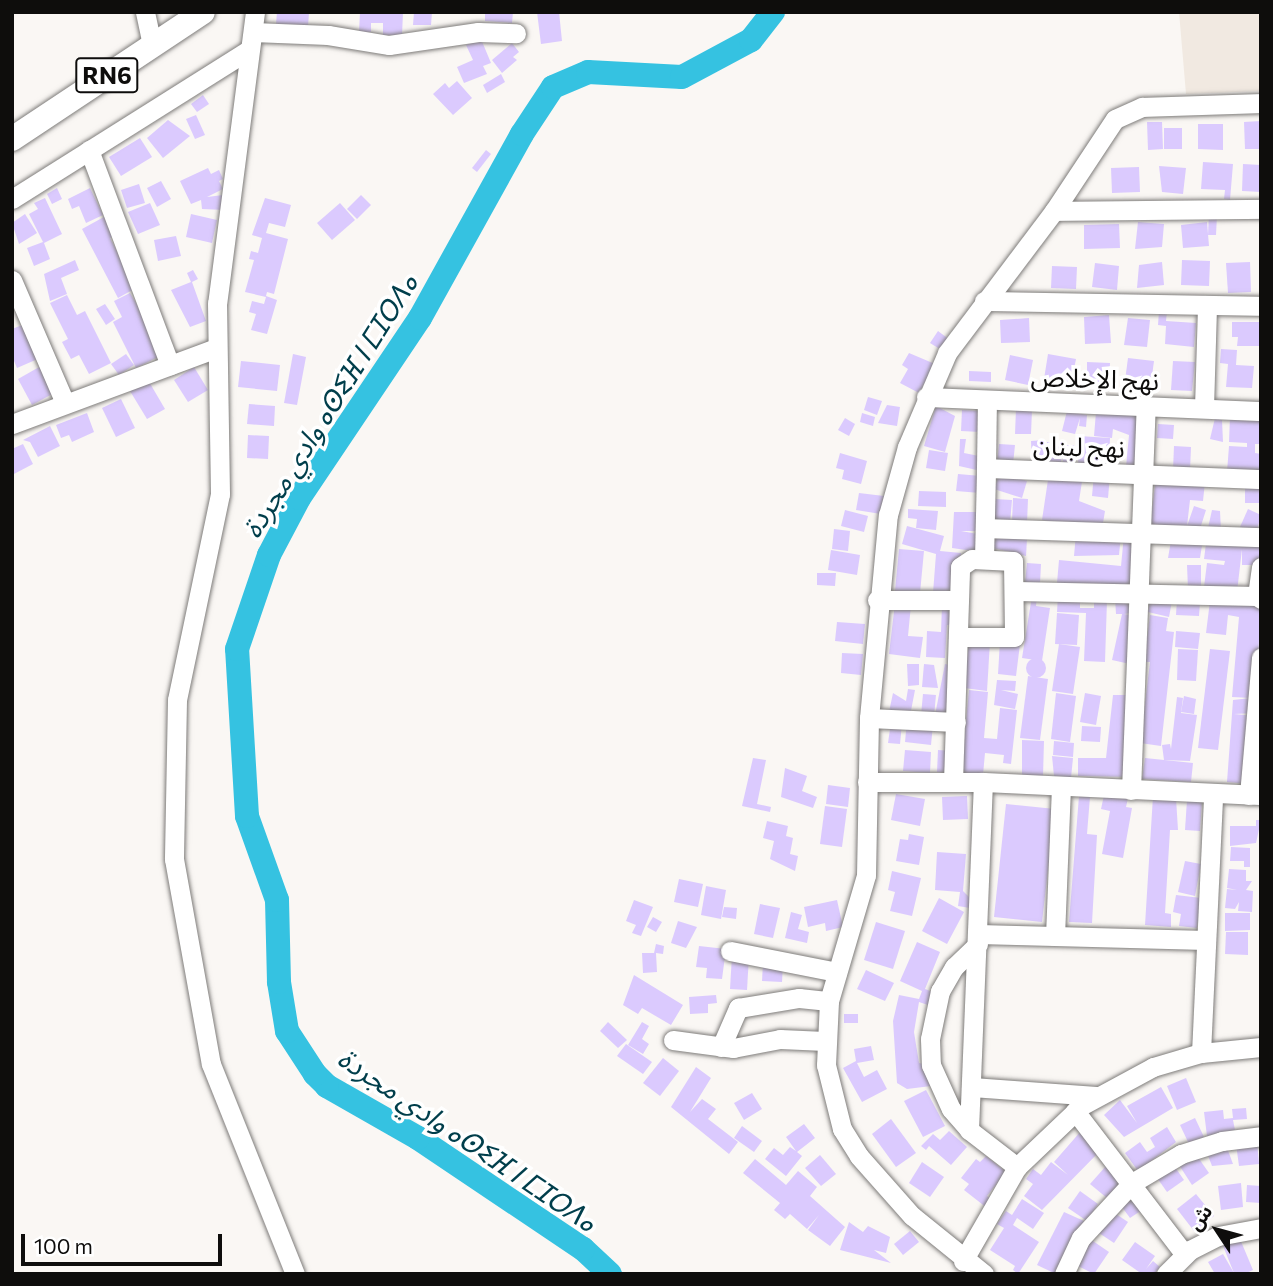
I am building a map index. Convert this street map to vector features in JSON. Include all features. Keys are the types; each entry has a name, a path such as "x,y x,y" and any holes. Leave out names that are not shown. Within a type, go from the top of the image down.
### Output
{"main road":[{"name":"RN6","path":"12,139 203,12"}],"street":[{"path":"145,12 152,45"},
{"path":"252,31 217,303 220,494 177,700 174,859 211,1064 295,1274"},
{"path":"12,199 89,150 252,31 328,35 389,45 478,32 516,33"},
{"path":"984,1274 963,1261 890,1193 854,1147 833,1101 825,1041 829,1001 866,875 869,718 877,600 888,515 926,397 947,353 1054,211 1102,134 1126,111 1261,103"},
{"path":"89,150 170,365"},
{"path":"1054,211 1261,209"},
{"path":"12,280 65,403"},
{"path":"985,302 1261,306"},
{"path":"1204,408 1207,305"},
{"path":"12,424 216,348"},
{"name":"نهج الإخلاص","path":"926,397 1261,411"},
{"path":"984,559 986,400"},
{"path":"1131,790 1146,407"},
{"name":"نهج لبنان","path":"986,468 1261,478"},
{"path":"985,528 1261,537"},
{"path":"953,782 956,722 958,637 959,600 961,564 984,559 1013,561 1016,591 1014,637 958,637"},
{"path":"1016,591 1138,595 1259,584"},
{"path":"877,600 959,600"},
{"path":"867,782 983,782 1255,795 1261,658"},
{"path":"869,718 956,722"},
{"path":"969,1130 983,782"},
{"path":"1055,936 1060,786"},
{"path":"1201,1053 1213,794"},
{"path":"1017,1167 969,1130 939,1088 931,1065 930,1040 940,991 954,967 978,939 1055,936 1206,940"},
{"path":"730,951 837,972"},
{"path":"721,1047 729,1021 746,1005 799,998 829,1001"},
{"path":"673,1040 721,1047 780,1039 825,1041"},
{"path":"963,1261 1017,1167 1075,1111 1097,1096 1153,1067 1201,1053 1261,1047"},
{"path":"971,1087 1097,1096"},
{"path":"1075,1111 1185,1255"},
{"path":"1064,1274 1081,1238 1132,1183 1181,1154 1222,1141 1261,1136"},
{"path":"1166,1274 1185,1255 1218,1236 1261,1228"}],"shaded area":[{"path":"1179,12 1261,12 1261,91 1186,94"}],"building":[{"path":"277,12 309,12 308,27 276,24"},
{"path":"360,12 403,12 402,36 383,35 383,23 371,23 371,32 359,32"},
{"path":"414,12 432,12 431,25 413,25"},
{"path":"485,12 513,12 512,23 485,21"},
{"path":"537,12 559,12 562,41 541,44"},
{"path":"481,39 491,63 483,66 487,74 464,83 457,67 473,60 466,45"},
{"path":"512,43 519,52 513,57 517,60 502,73 492,60"},
{"path":"501,74 505,82 487,93 483,85"},
{"path":"457,81 472,98 453,115 433,94 445,83 449,88"},
{"path":"203,95 209,104 197,112 191,104"},
{"path":"196,115 205,135 195,139 186,119"},
{"path":"168,120 190,136 163,158 147,138"},
{"path":"1261,121 1261,149 1245,149 1244,122"},
{"path":"1147,122 1162,122 1163,149 1148,150"},
{"path":"1198,124 1223,124 1223,150 1198,149"},
{"path":"1164,128 1182,128 1182,149 1164,149"},
{"path":"140,138 152,157 121,176 109,157"},
{"path":"486,150 491,154 477,172 472,168"},
{"path":"1203,162 1233,164 1230,200 1224,199 1225,190 1201,189"},
{"path":"1243,164 1261,165 1261,192 1242,191"},
{"path":"1159,166 1186,168 1183,194 1162,192"},
{"path":"1139,167 1140,192 1112,193 1111,168"},
{"path":"208,168 211,174 219,170 223,179 219,181 223,189 207,197 223,195 225,210 202,209 201,200 191,204 180,181"},
{"path":"161,181 171,199 157,207 147,188"},
{"path":"139,184 145,203 127,208 121,190"},
{"path":"57,188 62,199 52,204 47,194"},
{"path":"90,188 103,215 86,223 79,206 72,209 68,199"},
{"path":"361,195 371,205 357,219 347,209"},
{"path":"45,198 62,234 44,243 50,259 34,266 27,248 43,242 29,214 38,209 34,203"},
{"path":"265,198 291,205 285,227 269,223 266,233 288,239 274,294 267,292 266,296 277,300 267,334 251,330 256,314 249,312 252,301 264,304 266,297 245,292 254,260 249,259 251,251 258,253 262,238 252,235"},
{"path":"150,203 160,225 138,234 128,212"},
{"path":"340,203 355,220 332,240 317,223"},
{"path":"113,212 123,231 110,238 136,288 118,298 82,229"},
{"path":"25,214 37,233 19,244 12,223"},
{"path":"191,214 217,220 212,243 186,237"},
{"path":"1209,214 1217,215 1216,235 1208,235"},
{"path":"1138,222 1164,224 1162,247 1135,249"},
{"path":"1207,222 1209,246 1183,248 1181,225"},
{"path":"1119,224 1120,248 1084,249 1084,225"},
{"path":"176,236 181,256 158,261 154,240"},
{"path":"75,260 79,270 61,278 67,294 50,301 44,274"},
{"path":"1182,260 1210,261 1209,286 1181,285"},
{"path":"1162,262 1164,285 1137,288 1139,265"},
{"path":"1250,262 1251,292 1228,293 1226,263"},
{"path":"1095,263 1119,266 1117,290 1092,287"},
{"path":"1052,266 1077,267 1076,289 1051,288"},
{"path":"193,270 198,279 192,282 206,321 190,327 171,290 191,282 187,273"},
{"path":"130,293 166,353 136,368 113,322 122,317 114,301"},
{"path":"67,295 77,315 85,311 111,363 89,374 79,355 71,359 62,342 68,339 50,303"},
{"path":"105,304 115,319 106,325 96,309"},
{"path":"1159,311 1167,312 1166,321 1196,323 1194,347 1165,344 1166,326 1158,325"},
{"path":"1109,315 1111,343 1085,344 1084,317"},
{"path":"1029,318 1030,342 1001,343 1000,320"},
{"path":"1128,318 1150,320 1147,347 1124,345"},
{"path":"1232,322 1261,322 1261,346 1237,346 1238,337 1232,337"},
{"path":"25,324 40,358 17,368 12,356 12,329"},
{"path":"938,331 950,340 943,351 930,343"},
{"path":"1221,349 1237,350 1236,365 1254,366 1252,388 1226,387 1228,364 1220,363"},
{"path":"909,353 935,364 919,393 900,383 908,369 902,365"},
{"path":"126,354 134,365 119,375 111,364"},
{"path":"293,354 306,357 297,405 284,403"},
{"path":"1048,354 1076,359 1071,384 1044,379"},
{"path":"1010,355 1033,360 1028,385 1005,380"},
{"path":"1128,358 1154,361 1150,391 1124,388"},
{"path":"241,361 280,365 277,391 238,387"},
{"path":"1173,361 1195,362 1192,391 1171,390"},
{"path":"1087,362 1110,363 1109,386 1087,385"},
{"path":"41,366 56,392 32,405 18,379"},
{"path":"194,367 208,390 188,402 174,380"},
{"path":"969,371 991,372 991,382 969,381"},
{"path":"148,380 165,409 147,419 130,391"},
{"path":"868,397 882,401 877,415 864,410"},
{"path":"121,399 135,428 116,437 102,408"},
{"path":"249,404 275,406 274,426 247,424"},
{"path":"887,405 900,407 897,426 878,423"},
{"path":"936,406 955,416 945,452 924,446"},
{"path":"1016,409 1032,410 1031,434 1015,434"},
{"path":"962,410 981,411 980,432 961,431"},
{"path":"1067,411 1087,415 1086,427 1079,426 1080,418 1075,434 1062,431"},
{"path":"1096,412 1145,415 1145,469 1126,467 1129,435 1113,429 1112,438 1094,436"},
{"path":"87,413 94,432 72,442 69,435 61,438 56,425"},
{"path":"862,413 875,417 873,426 860,422"},
{"path":"1230,416 1261,418 1261,444 1255,444 1255,453 1261,454 1261,474 1227,472 1229,446 1247,447 1247,443 1229,442"},
{"path":"845,418 855,424 849,436 838,430"},
{"path":"1215,418 1222,420 1223,442 1210,439"},
{"path":"1158,424 1174,425 1173,439 1157,438"},
{"path":"50,426 60,446 38,457 30,442 23,440"},
{"path":"248,435 269,436 268,459 247,458"},
{"path":"1079,436 1110,438 1109,467 1078,466"},
{"path":"960,439 966,439 964,453 984,457 981,471 959,466"},
{"path":"1044,440 1044,465 1032,465 1031,441"},
{"path":"1047,442 1062,442 1061,466 1046,466"},
{"path":"23,444 33,464 12,475 12,449"},
{"path":"999,444 1015,445 1013,464 997,463"},
{"path":"1062,445 1074,445 1075,466 1063,466"},
{"path":"1174,446 1191,447 1190,471 1173,470"},
{"path":"929,450 948,453 945,471 926,468"},
{"path":"840,453 867,461 861,484 842,479 844,470 836,468"},
{"path":"1000,472 1027,481 1022,498 994,489"},
{"path":"1049,473 1083,475 1079,501 1105,511 1102,529 1042,520"},
{"path":"958,474 981,476 980,493 956,491"},
{"path":"1094,474 1110,475 1108,498 1092,496"},
{"path":"1156,477 1205,482 1203,501 1190,500 1187,526 1194,506 1206,510 1199,532 1150,527"},
{"path":"1245,480 1261,480 1261,503 1245,503"},
{"path":"919,491 946,492 946,507 918,506"},
{"path":"859,493 884,496 881,514 856,510"},
{"path":"1013,498 1028,499 1027,523 1012,522"},
{"path":"995,499 1012,500 1010,523 994,522"},
{"path":"908,509 938,511 936,530 916,528 917,519 908,518"},
{"path":"1248,509 1261,515 1256,534 1240,527"},
{"path":"845,510 868,516 864,532 841,526"},
{"path":"1212,510 1220,511 1221,531 1208,528"},
{"path":"954,512 982,512 982,531 961,531 983,535 980,552 952,548"},
{"path":"907,526 944,536 940,551 961,553 957,595 933,593 936,554 902,544"},
{"path":"834,529 850,531 848,551 832,549"},
{"path":"994,530 1027,539 1026,556 993,548"},
{"path":"1076,533 1121,535 1119,555 1074,556"},
{"path":"1124,535 1141,536 1136,588 1057,583 1059,560 1121,566"},
{"path":"1172,535 1203,539 1200,558 1168,558"},
{"path":"1207,536 1260,540 1260,565 1242,565 1242,549 1237,592 1204,587 1207,563 1224,565 1225,561 1204,559"},
{"path":"899,549 924,551 920,593 895,591"},
{"path":"831,550 860,555 857,575 828,570"},
{"path":"1027,563 1041,564 1040,584 1025,583"},
{"path":"1187,565 1201,565 1201,589 1188,589"},
{"path":"817,573 836,573 835,586 817,585"},
{"path":"1058,595 1080,596 1080,608 1094,608 1094,600 1107,600 1105,662 1084,661 1086,613 1057,612"},
{"path":"1032,596 1037,597 1036,606 1050,608 1042,661 1022,658"},
{"path":"1151,596 1172,601 1169,617 1148,612"},
{"path":"1138,597 1139,612 1124,614 1140,617 1130,664 1112,660 1122,614 1116,614 1115,598"},
{"path":"1177,600 1200,602 1199,616 1176,615"},
{"path":"1210,601 1261,603 1255,713 1234,714 1255,716 1249,784 1227,782 1233,700 1251,698 1232,697 1239,617 1228,615 1226,635 1206,633"},
{"path":"895,603 911,605 908,636 923,637 920,658 889,654"},
{"path":"942,605 957,605 957,626 947,625 945,658 926,657 927,631 941,632"},
{"path":"1057,613 1079,615 1077,645 1055,644"},
{"path":"1150,615 1168,618 1166,631 1174,632 1161,746 1140,743 1150,662 1144,662"},
{"path":"837,622 865,624 863,644 835,641"},
{"path":"1176,631 1200,633 1198,649 1175,647"},
{"path":"969,639 990,642 987,691 964,688"},
{"path":"1000,641 1020,644 1016,676 998,674"},
{"path":"1059,644 1080,647 1073,694 1052,691"},
{"path":"1178,649 1198,650 1196,681 1177,680"},
{"path":"1210,649 1230,651 1218,750 1198,748"},
{"path":"842,653 863,654 861,675 841,673"},
{"path":"1036,658 1043,661 1046,668 1043,675 1036,678 1029,675 1026,668 1029,661"},
{"path":"907,664 919,664 919,685 908,686"},
{"path":"924,664 934,665 938,688 922,687"},
{"path":"945,664 959,667 950,717 935,715"},
{"path":"1028,676 1048,679 1040,740 1020,738"},
{"path":"997,680 1016,681 1015,691 1001,690 1018,694 1015,709 994,705"},
{"path":"908,689 915,690 910,716 889,712 893,693 906,701"},
{"path":"969,690 988,692 984,738 997,739 1000,708 1017,710 1011,764 1003,763 1004,755 985,753 983,775 961,773"},
{"path":"1056,693 1076,696 1070,742 1051,739"},
{"path":"1085,693 1101,696 1096,725 1080,722"},
{"path":"923,694 936,695 934,716 921,715"},
{"path":"1113,695 1134,695 1132,777 1078,776 1078,758 1106,758"},
{"path":"1184,696 1196,699 1194,714 1181,712"},
{"path":"1177,697 1183,698 1181,713 1197,715 1190,761 1164,760 1162,745 1170,744 1171,749"},
{"path":"907,721 933,724 931,745 905,742"},
{"path":"891,722 902,723 900,744 888,743"},
{"path":"1082,726 1101,727 1100,742 1081,741"},
{"path":"1022,740 1044,741 1043,776 1022,776"},
{"path":"1054,741 1074,743 1073,757 1053,755"},
{"path":"905,750 931,752 930,773 903,771"},
{"path":"938,750 954,751 952,773 937,772"},
{"path":"1052,756 1073,758 1071,778 1054,776"},
{"path":"753,758 766,760 757,804 771,807 770,812 742,806"},
{"path":"1145,758 1193,763 1191,782 1142,779"},
{"path":"785,768 807,776 802,791 817,797 813,808 781,797"},
{"path":"828,785 850,788 848,807 826,804"},
{"path":"896,794 925,799 920,826 891,820"},
{"path":"1104,795 1128,798 1126,807 1132,808 1123,858 1102,854 1110,811 1101,809"},
{"path":"967,796 968,819 943,820 942,797"},
{"path":"1079,796 1090,797 1087,834 1097,835 1092,923 1069,922"},
{"path":"1153,796 1176,798 1178,830 1170,830 1165,913 1171,914 1171,927 1145,925"},
{"path":"1187,800 1202,801 1200,831 1185,830"},
{"path":"1006,804 1055,809 1042,922 994,917"},
{"path":"825,806 847,809 842,847 820,844"},
{"path":"1256,820 1261,820 1256,843 1230,846 1230,826 1256,826"},
{"path":"767,821 788,826 786,836 793,838 790,854 798,856 795,871 770,859 774,841 763,838"},
{"path":"909,834 924,837 919,865 896,861 900,839 908,840"},
{"path":"1231,847 1250,848 1250,867 1244,867 1244,861 1230,861"},
{"path":"937,852 966,854 963,891 971,899 970,908 958,906 960,892 935,890"},
{"path":"1185,861 1201,864 1195,896 1178,892"},
{"path":"1229,869 1246,870 1246,881 1252,881 1246,890 1253,891 1252,912 1238,911 1239,902 1235,909 1225,908 1227,889 1237,890 1227,888"},
{"path":"892,871 921,878 912,916 890,911 895,892 888,890"},
{"path":"679,879 703,884 698,907 674,902"},
{"path":"706,886 726,890 721,919 701,915"},
{"path":"1176,895 1201,898 1197,928 1179,926 1181,914 1173,912"},
{"path":"939,898 964,912 947,944 922,931"},
{"path":"634,900 653,907 641,936 632,933 636,925 626,921"},
{"path":"837,900 843,927 826,931 825,923 808,927 804,907"},
{"path":"760,904 780,908 773,938 754,934"},
{"path":"724,907 737,908 736,919 722,917"},
{"path":"791,912 802,915 798,929 809,932 807,943 785,938"},
{"path":"1225,913 1250,913 1250,930 1225,931"},
{"path":"653,917 662,922 656,932 647,927"},
{"path":"678,921 697,927 686,948 671,943"},
{"path":"876,922 905,931 893,969 864,960"},
{"path":"1226,932 1248,932 1248,955 1225,954"},
{"path":"917,942 940,952 925,989 933,992 928,1005 919,1002 914,1032 919,1063 928,1065 931,1086 907,1089 897,1083 893,1021 899,995 919,999 922,991 900,981"},
{"path":"656,944 664,946 663,954 656,953 657,972 643,973 642,953 654,953"},
{"path":"699,946 726,949 722,979 706,978 707,968 696,967"},
{"path":"732,955 749,956 747,990 730,989"},
{"path":"763,963 783,964 782,982 762,981"},
{"path":"866,970 894,983 885,1001 857,989"},
{"path":"634,975 683,1005 671,1025 642,1008 638,1014 623,1005"},
{"path":"716,995 717,1003 708,1004 708,1013 690,1014 689,997"},
{"path":"844,1014 858,1014 858,1023 844,1023"},
{"path":"608,1022 627,1040 618,1048 600,1031"},
{"path":"642,1022 649,1026 642,1039 649,1044 643,1054 628,1045"},
{"path":"626,1044 652,1062 643,1074 617,1056"},
{"path":"871,1046 874,1060 857,1063 864,1077 877,1070 887,1089 862,1102 843,1068 856,1061 854,1049"},
{"path":"663,1058 679,1071 660,1096 643,1083"},
{"path":"696,1067 711,1078 690,1112 702,1099 716,1109 708,1119 738,1142 729,1154 671,1107"},
{"path":"1186,1078 1196,1102 1177,1110 1167,1086"},
{"path":"1161,1087 1173,1108 1124,1137 1104,1115 1120,1100 1137,1123 1127,1106"},
{"path":"926,1090 945,1126 923,1137 904,1101"},
{"path":"752,1093 762,1109 744,1120 734,1103"},
{"path":"1246,1108 1247,1119 1233,1120 1235,1130 1207,1136 1204,1112 1223,1110 1224,1119 1233,1118 1232,1109"},
{"path":"1195,1118 1204,1137 1189,1144 1180,1125"},
{"path":"891,1119 916,1153 896,1167 872,1134"},
{"path":"804,1124 815,1138 797,1152 802,1156 786,1176 765,1159 774,1148 783,1155 790,1147 796,1151 786,1137"},
{"path":"742,1126 762,1141 754,1152 734,1138"},
{"path":"1167,1127 1176,1142 1138,1171 1125,1153 1140,1142 1147,1152 1155,1147 1150,1138"},
{"path":"949,1131 967,1147 951,1165 929,1146 926,1150 921,1146 933,1134 940,1140"},
{"path":"1081,1131 1102,1149 1042,1210 1024,1196 1033,1184 1026,1179 1033,1169 1041,1175 1051,1162 1068,1175 1054,1162"},
{"path":"1257,1141 1259,1164 1239,1166 1236,1144"},
{"path":"1226,1145 1233,1164 1212,1166 1207,1153"},
{"path":"1195,1153 1209,1173 1192,1185 1179,1165"},
{"path":"820,1155 836,1174 821,1186 805,1168"},
{"path":"986,1156 1006,1172 987,1196 993,1200 987,1208 964,1190 969,1184 961,1178 976,1159 980,1162"},
{"path":"755,1159 786,1185 798,1171 817,1187 810,1196 845,1227 830,1246 808,1230 819,1215 807,1229 790,1214 785,1219 774,1210 780,1203 743,1173"},
{"path":"922,1162 944,1177 930,1197 909,1183"},
{"path":"1172,1163 1184,1180 1167,1192 1155,1175"},
{"path":"1106,1166 1122,1181 1107,1198 1090,1184"},
{"path":"1241,1183 1243,1207 1221,1210 1218,1186"},
{"path":"1247,1185 1261,1186 1261,1203 1246,1202"},
{"path":"1136,1190 1148,1206 1130,1218 1119,1203"},
{"path":"1080,1191 1098,1204 1087,1221 1068,1208"},
{"path":"1196,1194 1214,1216 1194,1231 1177,1209"},
{"path":"1022,1199 1044,1213 1033,1229 1017,1218 1013,1225 1039,1242 1018,1274 1013,1270 1015,1266 990,1250 1004,1228 997,1224 1006,1211 1012,1215"},
{"path":"1110,1210 1128,1222 1114,1243 1096,1231"},
{"path":"1064,1212 1084,1221 1056,1274 1037,1265"},
{"path":"849,1222 863,1232 868,1226 890,1237 886,1253 874,1250 891,1263 840,1250"},
{"path":"910,1231 919,1242 903,1255 894,1244"},
{"path":"1090,1239 1109,1252 1094,1274 1074,1264"},
{"path":"1240,1239 1253,1270 1244,1274 1215,1274 1208,1262 1223,1254 1234,1273 1223,1246"},
{"path":"1135,1242 1155,1256 1146,1269 1153,1261 1160,1267 1154,1274 1142,1274 1122,1260"}],"waterway":[{"name":"وادي مجردة ⴰⵙⵉⴼ ⵏ ⵎⵊⵔⴷⴰ","path":"610,1274 583,1249 418,1138 327,1086 315,1074 287,1031 279,982 277,900 247,816 237,649 269,555 299,498 420,318 522,134 553,87 588,72 682,77 751,40 773,12"}]}
